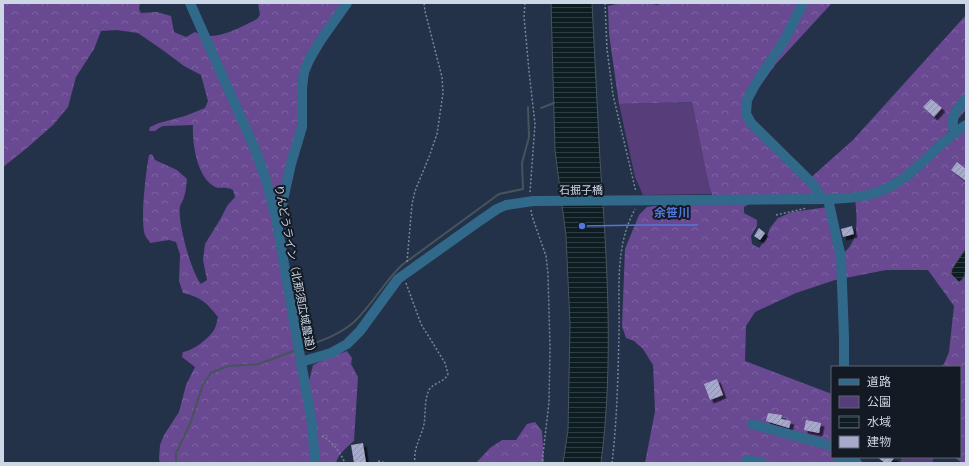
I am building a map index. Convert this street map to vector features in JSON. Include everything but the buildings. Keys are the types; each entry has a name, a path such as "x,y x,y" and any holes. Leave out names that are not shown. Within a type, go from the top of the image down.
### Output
{"street":[{"name":"りんどうライン（北那須広域農道）","path":"190,3 254,147 266,180 276,218 301,362 313,434 315,463"},
{"path":"276,218 281,209 291,164 302,127 302,88 304,72 320,41 347,3"},
{"path":"803,3 784,41 756,83 747,100 746,114 751,123 814,185 825,199 841,258 844,366"},
{"path":"954,133 952,119 966,98"},
{"name":"石掘子橋","path":"301,362 331,353 347,344 360,332 385,296 398,279 405,273 497,209 513,203 531,201 825,199 862,196 881,191 906,176 954,133 966,125"},
{"path":"752,424 831,446"},
{"path":"747,463 747,460 762,463"}],"path":[{"path":"415,463 416,446 424,424 427,395 431,387 444,381 448,374 445,363 421,324 405,273 412,204 415,191 437,134 443,93 442,77 424,3"},
{"path":"525,3 524,16 535,124 531,201 532,216 546,256 548,274 550,348 549,402 542,463"},
{"path":"605,3 607,49 613,95 633,183 634,200 620,256 619,341 616,415 612,463"},
{"path":"776,215 789,211 810,208"},
{"path":"313,434 320,435 327,439 337,449 345,463"},
{"path":"378,461 386,463"}],"green space":[{"path":"3,3 140,3 139,9 141,13 157,12 171,16 174,32 186,37 195,32 210,36 226,33 257,19 260,15 258,3 349,3 307,72 303,130 275,224 309,381 313,365 347,351 352,358 351,364 358,377 354,441 341,454 336,463 160,463 160,445 164,435 179,412 186,385 195,367 182,357 183,352 196,347 212,333 215,329 218,317 203,301 195,296 183,293 179,281 180,254 176,242 169,240 150,243 145,235 143,208 149,155 152,154 155,160 177,170 187,179 185,195 180,206 181,223 189,258 201,284 207,280 203,260 205,244 227,206 235,197 233,190 215,187 204,176 197,159 193,141 193,125 163,126 155,131 149,131 150,127 159,123 185,116 205,108 208,101 201,75 184,66 138,33 116,30 101,31 94,49 76,77 68,107 53,125 3,167"},
{"path":"621,3 647,3 658,5 660,3 832,3 775,65 755,93 745,118 807,181 853,140 966,15 966,109 947,133 966,129 966,248 952,269 951,274 961,281 966,275 966,463 962,463 955,458 961,458 961,366 941,366 944,364 949,352 954,306 928,270 886,270 835,280 796,293 755,312 746,326 745,361 831,394 831,458 848,458 846,463 645,463 655,411 653,365 643,349 634,341 626,338 622,326 625,249 639,215 647,207 690,202 714,202 692,102 619,104 609,34 608,6","holes":["855,195 856,218 853,240 845,252 828,207 792,212 778,218 770,228 766,239 759,248 752,244 751,236 757,226 757,220 744,213 744,207 762,197"]},
{"path":"692,102 712,194 643,195 635,177 619,104"},
{"path":"535,422 542,431 544,463 476,463 490,448 502,440 516,440 527,424"},
{"path":"902,458 934,458 932,463 900,463"}],"water":[{"path":"551,3 592,3 608,312 607,387 601,463 563,463 568,430 570,324 566,236 555,150"},
{"path":"966,248 966,272 962,280 959,282 951,274 952,269"}],"waterway":[{"path":"541,108 554,103"},
{"path":"302,348 329,337 348,327 367,308 389,279 402,265 499,194 523,189 522,163 529,137 528,107"},
{"path":"176,463 176,453 190,424 203,384 211,373 228,366 259,364 296,350"}],"place":[{"name":"余笹川","path":"582,226"}]}
